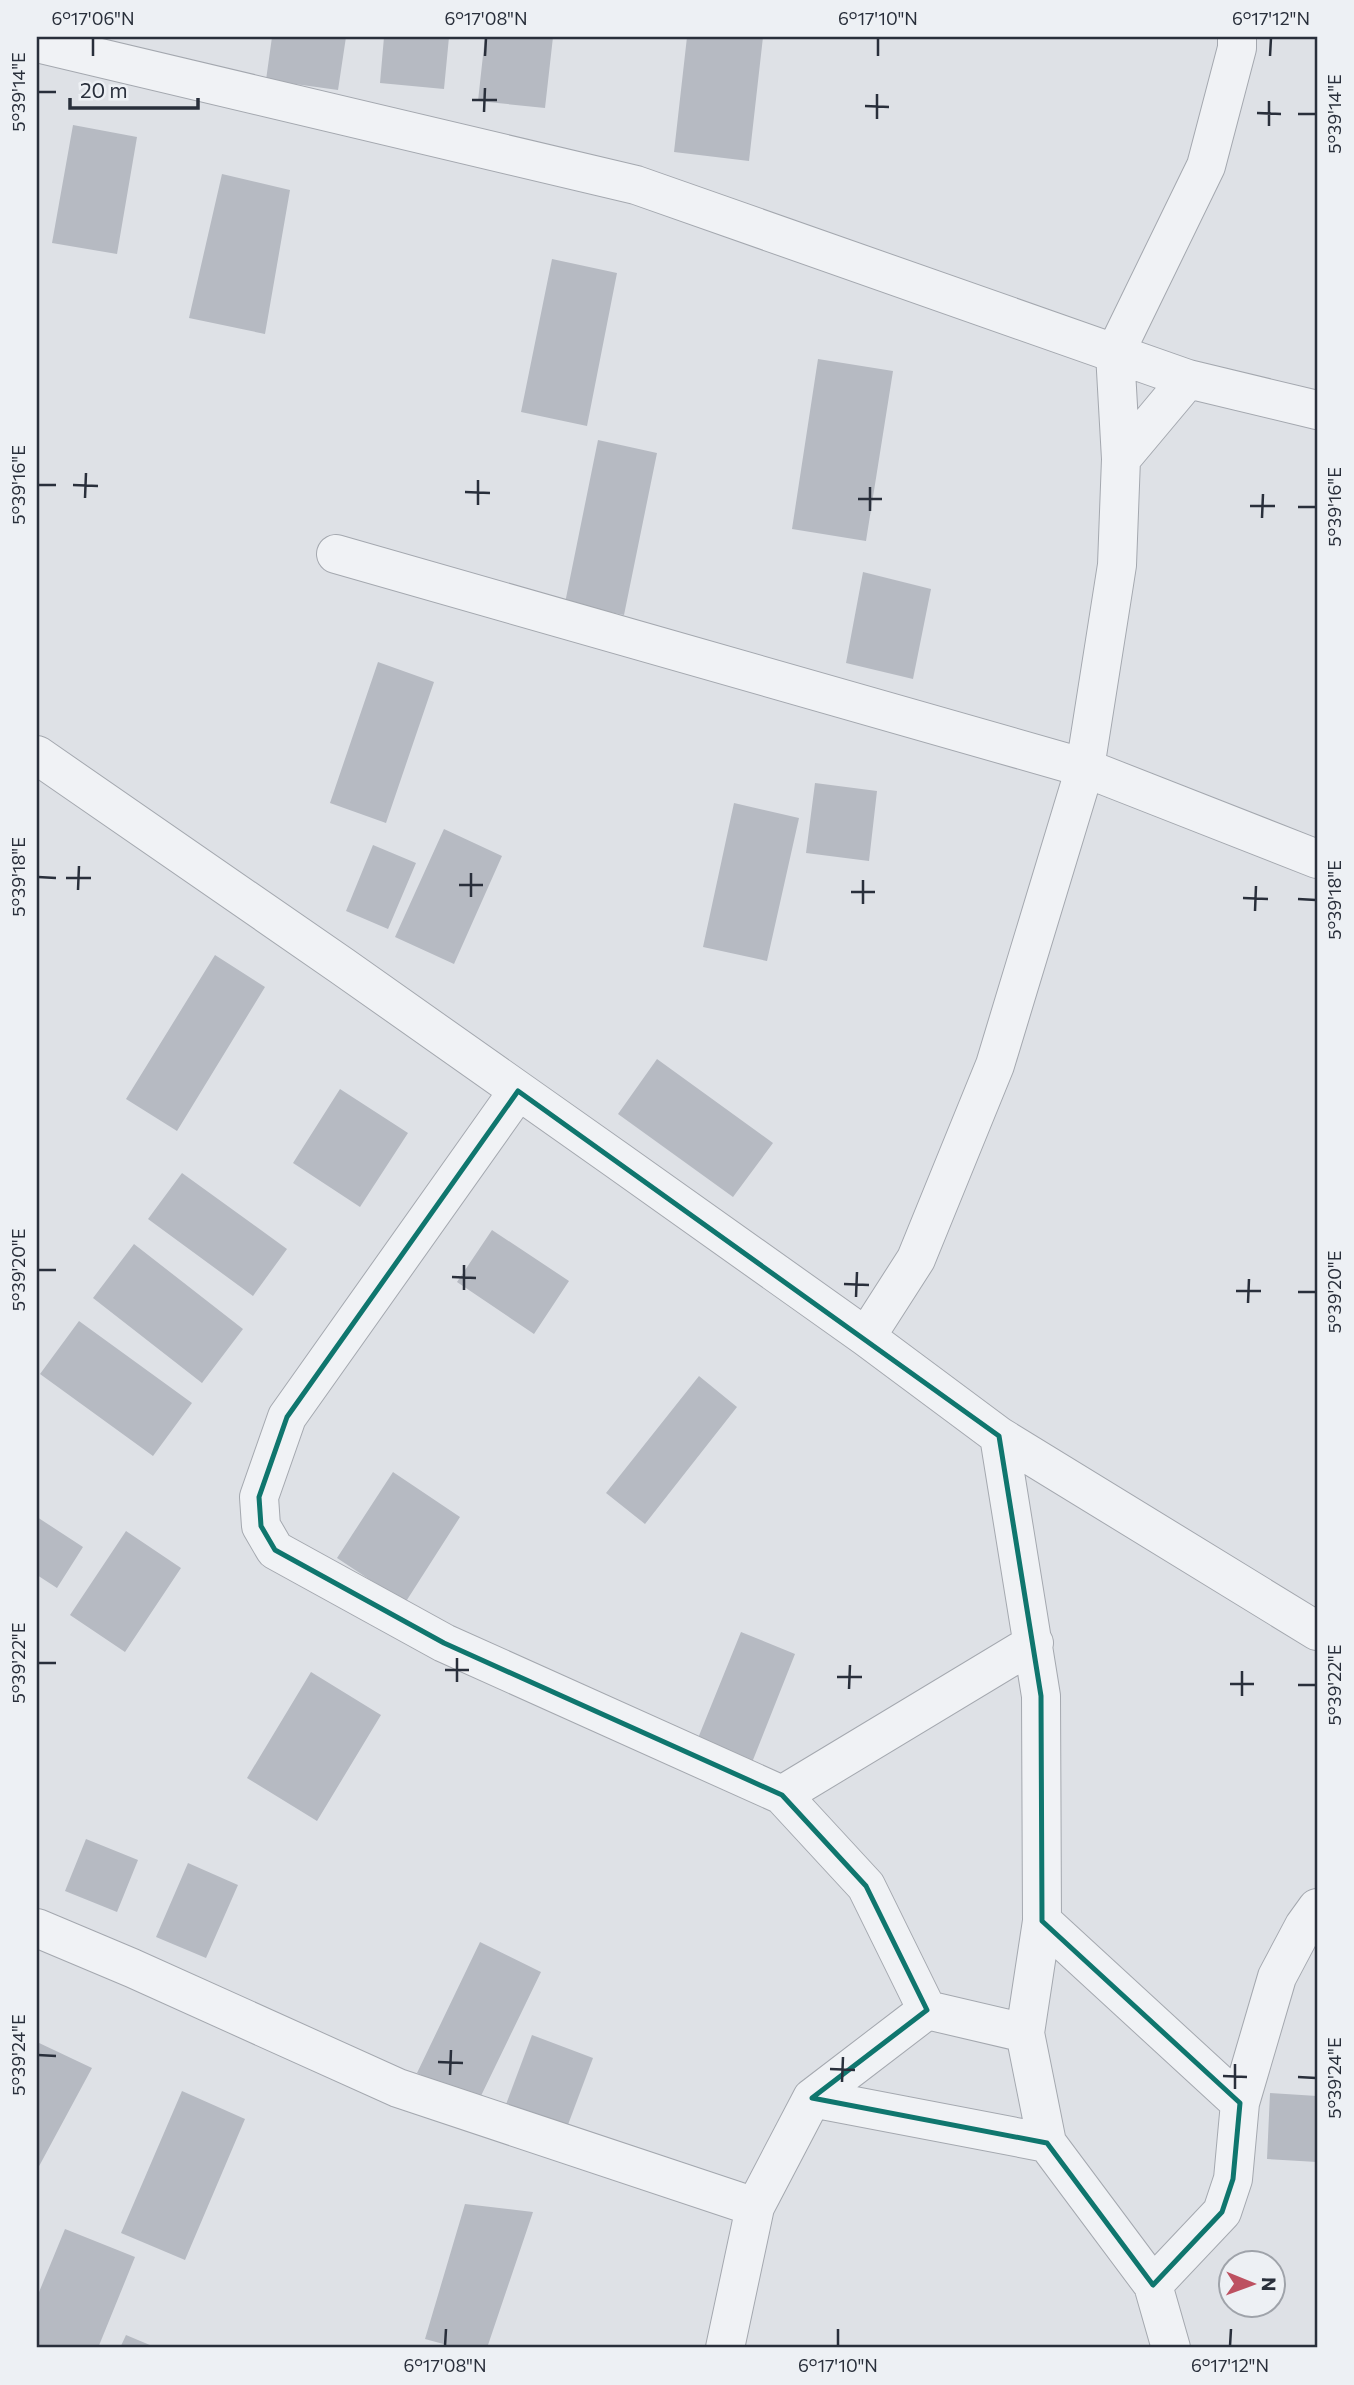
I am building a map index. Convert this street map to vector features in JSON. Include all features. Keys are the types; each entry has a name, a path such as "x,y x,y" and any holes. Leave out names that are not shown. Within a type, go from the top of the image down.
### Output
{"street":[{"path":"866,1337 916,1259 995,1065 1085,768 1117,565 1121,459 1115,353 1206,166 1237,48 1237,37"},
{"path":"37,43 636,185 1188,379 1317,410"},
{"path":"1121,459 1188,379"},
{"path":"336,554 1085,768 1317,859"},
{"path":"37,755 342,966 866,1337 999,1436 1317,1631"},
{"path":"518,1091 287,1417 259,1497 261,1526 275,1550 444,1643 782,1795 866,1886 927,2010"},
{"path":"999,1436 1041,1696 1042,1921 1025,2033 1047,2143 1153,2285 1171,2348"},
{"path":"782,1795 1034,1643"},
{"path":"1153,2285 1222,2212 1233,2179 1240,2103 1277,1977 1304,1926 1317,1908"},
{"path":"1042,1921 1240,2103"},
{"path":"37,1928 398,2088 755,2207"},
{"path":"927,2010 1025,2033"},
{"path":"725,2348 755,2207 812,2098 927,2010"},
{"path":"812,2098 1047,2143"}],"highlighted area":[{"path":"518,1091 999,1436 1041,1696 1042,1921 1240,2103 1233,2179 1222,2212 1153,2285 1047,2143 812,2098 927,2010 866,1886 782,1795 444,1643 275,1550 261,1526 259,1497 287,1417"}],"building":[{"path":"272,37 346,37 338,90 266,80"},
{"path":"384,37 449,37 444,89 380,83"},
{"path":"485,37 553,37 545,108 478,101"},
{"path":"687,37 763,37 749,161 674,152"},
{"path":"73,125 137,137 117,254 52,243"},
{"path":"222,174 290,190 265,334 189,318"},
{"path":"552,259 617,273 587,426 521,412"},
{"path":"818,359 893,371 866,541 792,529"},
{"path":"598,440 657,453 624,615 565,603"},
{"path":"863,572 931,589 913,679 846,663"},
{"path":"378,662 434,682 386,823 330,803"},
{"path":"815,783 877,791 869,861 806,853"},
{"path":"734,803 799,818 767,961 703,947"},
{"path":"444,829 502,856 454,964 395,937"},
{"path":"373,845 416,863 388,929 346,911"},
{"path":"215,955 265,987 177,1131 126,1099"},
{"path":"657,1059 773,1143 733,1197 618,1114"},
{"path":"340,1089 408,1133 360,1207 293,1163"},
{"path":"182,1173 287,1249 253,1296 148,1219"},
{"path":"492,1230 569,1281 534,1334 457,1282"},
{"path":"134,1244 243,1329 202,1383 93,1298"},
{"path":"79,1321 192,1403 153,1456 40,1374"},
{"path":"699,1376 737,1407 645,1524 606,1493"},
{"path":"393,1472 460,1517 405,1603 337,1558"},
{"path":"37,1517 83,1547 57,1588 37,1575"},
{"path":"126,1531 181,1568 125,1652 70,1615"},
{"path":"741,1632 795,1654 749,1770 694,1748"},
{"path":"311,1672 381,1715 317,1821 247,1778"},
{"path":"86,1839 138,1860 117,1912 65,1891"},
{"path":"188,1863 238,1885 206,1958 156,1937"},
{"path":"480,1942 541,1972 478,2102 417,2073"},
{"path":"532,2035 593,2058 566,2130 505,2107"},
{"path":"37,2042 92,2068 37,2170"},
{"path":"182,2091 245,2119 185,2260 121,2233"},
{"path":"1270,2093 1317,2096 1317,2162 1267,2159"},
{"path":"465,2204 533,2212 487,2348 458,2348 425,2339"},
{"path":"65,2229 135,2257 98,2348 37,2348 37,2297"},
{"path":"126,2335 157,2348 120,2348"}]}
